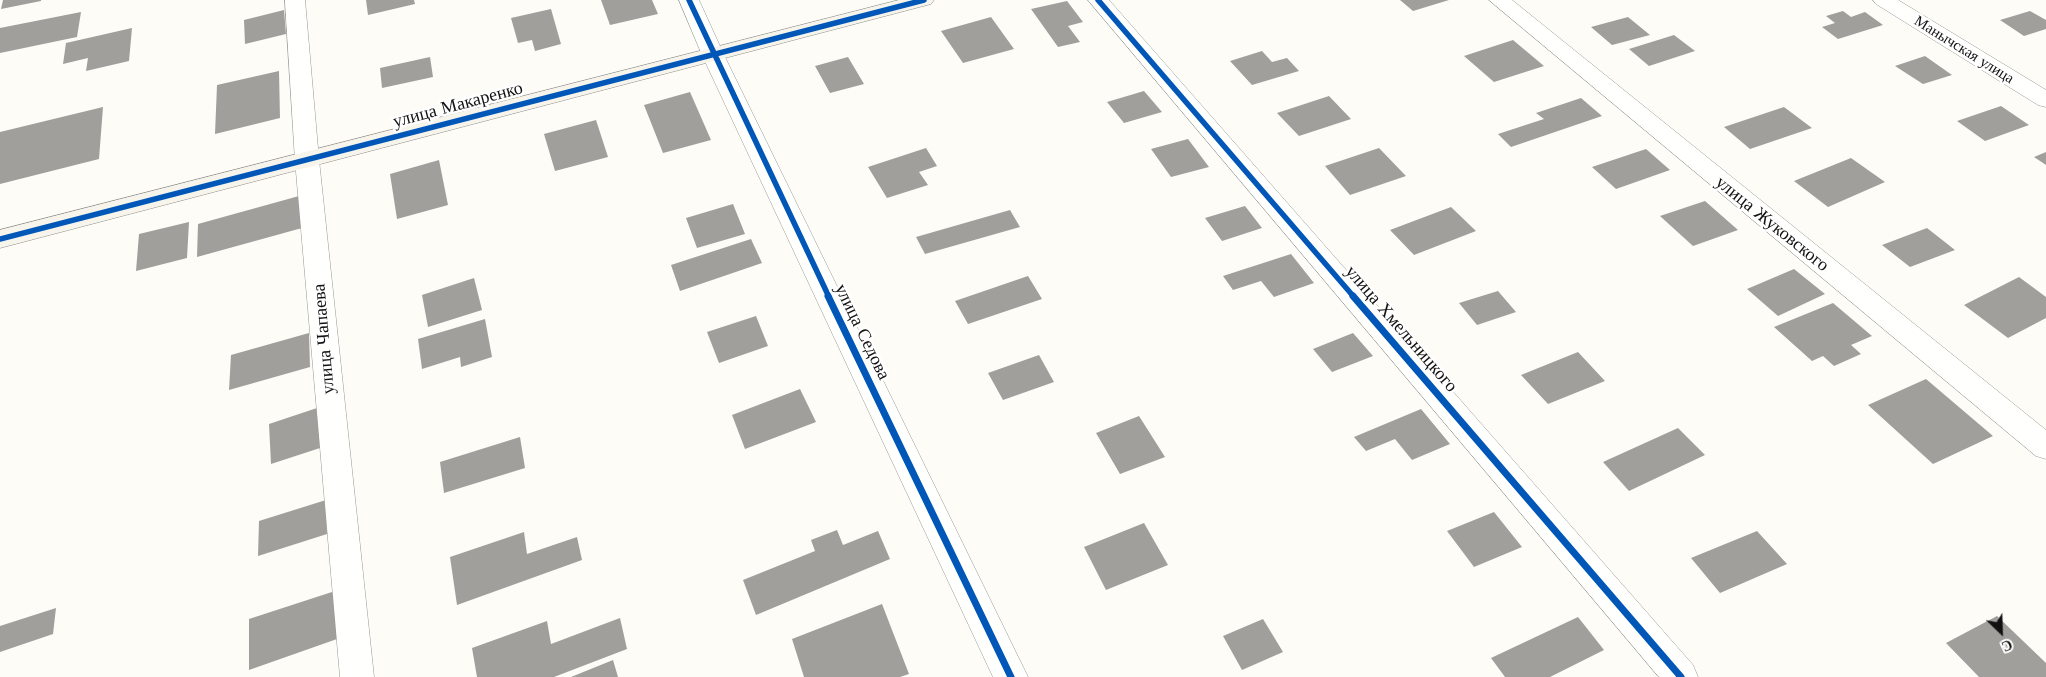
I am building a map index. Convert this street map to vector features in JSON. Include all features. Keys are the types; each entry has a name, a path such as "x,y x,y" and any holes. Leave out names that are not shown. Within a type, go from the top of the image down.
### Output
{"street":[{"name":"улица Чапаева","path":"295,0 356,677"},
{"name":"улица Седова","path":"689,0 713,55 1011,677"},
{"name":"улица Макаренко","path":"0,239 924,0"},
{"name":"улица Хмельницкого","path":"1098,0 1681,677"},
{"name":"улица Жуковского","path":"1499,0 2046,448"},
{"name":"Манычская улица","path":"1883,0 2046,100"}],"building":[{"path":"3,0 41,0 41,1 1,9"},
{"path":"366,0 414,0 415,4 368,15"},
{"path":"601,0 652,0 658,14 610,25"},
{"path":"1400,0 1449,0 1413,11"},
{"path":"1067,1 1083,22 1068,26 1080,42 1058,47 1031,9"},
{"path":"551,9 561,44 535,51 532,40 518,43 511,18"},
{"path":"284,10 286,34 245,44 244,20"},
{"path":"1843,11 1851,17 1865,12 1883,25 1838,39 1822,27 1835,23 1826,16"},
{"path":"2030,11 2046,20 2046,29 2024,36 2000,20"},
{"path":"81,12 77,37 0,53 0,28"},
{"path":"991,17 1014,49 963,63 941,31"},
{"path":"1628,17 1650,35 1612,45 1591,27"},
{"path":"132,28 129,61 86,71 88,58 63,64 66,43"},
{"path":"1674,35 1695,51 1649,66 1629,49"},
{"path":"1513,40 1544,66 1494,82 1464,56"},
{"path":"1262,51 1272,62 1287,58 1299,71 1252,85 1230,61"},
{"path":"1925,56 1952,75 1923,84 1895,66"},
{"path":"430,57 433,77 382,88 380,68"},
{"path":"848,57 864,84 830,93 815,66"},
{"path":"279,71 280,118 215,134 217,85"},
{"path":"1144,91 1162,112 1124,123 1107,102"},
{"path":"690,92 711,140 663,153 644,105"},
{"path":"1329,96 1351,119 1299,136 1277,113"},
{"path":"1581,98 1602,116 1511,147 1498,134 1544,119 1536,113"},
{"path":"2001,106 2029,125 1985,141 1957,121"},
{"path":"103,107 99,159 0,184 0,132"},
{"path":"1784,107 1812,128 1750,149 1724,127"},
{"path":"596,120 608,157 555,171 544,134"},
{"path":"1188,139 1209,167 1171,177 1151,149"},
{"path":"926,148 937,166 919,172 928,185 887,198 868,167"},
{"path":"1379,148 1406,176 1350,195 1325,166"},
{"path":"1646,149 1670,170 1616,189 1592,167"},
{"path":"2046,152 2046,165 2034,157"},
{"path":"1851,158 1885,182 1828,207 1794,181"},
{"path":"439,160 448,205 397,219 390,174"},
{"path":"299,196 302,228 197,257 198,224"},
{"path":"1705,201 1738,230 1693,246 1660,216"},
{"path":"733,204 745,234 697,248 686,218"},
{"path":"1245,206 1262,228 1222,241 1205,218"},
{"path":"1451,207 1476,231 1414,255 1390,230"},
{"path":"1010,210 1020,227 925,254 916,237"},
{"path":"189,222 187,258 136,271 139,234"},
{"path":"1927,228 1955,250 1910,267 1882,245"},
{"path":"751,239 762,263 680,291 671,265"},
{"path":"1291,254 1314,283 1274,297 1261,281 1233,290 1223,276"},
{"path":"1794,269 1825,294 1778,316 1747,289"},
{"path":"1028,276 1042,299 968,324 955,301"},
{"path":"2019,277 2046,297 2046,318 2008,338 1964,305"},
{"path":"474,278 482,310 428,327 422,295"},
{"path":"1498,291 1516,312 1477,325 1459,303"},
{"path":"1833,303 1872,336 1851,345 1861,354 1834,366 1823,356 1812,361 1774,327"},
{"path":"756,316 768,346 719,363 707,332"},
{"path":"485,319 492,357 461,367 460,357 422,369 418,339"},
{"path":"309,333 310,367 229,390 231,355"},
{"path":"1353,333 1373,356 1332,372 1313,349"},
{"path":"1578,352 1605,381 1548,404 1521,375"},
{"path":"1039,355 1054,382 1003,400 988,373"},
{"path":"1926,379 1993,436 1933,464 1868,405"},
{"path":"800,389 816,422 745,449 732,415"},
{"path":"317,408 320,448 271,464 269,424"},
{"path":"1421,409 1450,444 1412,460 1395,439 1366,451 1354,437"},
{"path":"1139,416 1165,457 1120,474 1096,433"},
{"path":"1678,428 1705,455 1629,491 1603,462"},
{"path":"520,437 525,468 444,493 440,462"},
{"path":"326,500 327,534 258,556 259,521"},
{"path":"1494,512 1522,547 1474,567 1447,531"},
{"path":"1144,523 1168,565 1106,590 1084,547"},
{"path":"837,530 843,545 878,531 890,559 756,615 743,580 815,551 811,540"},
{"path":"1757,531 1787,564 1720,593 1691,558"},
{"path":"524,532 527,554 577,537 582,560 457,605 450,557"},
{"path":"335,591 337,639 249,670 249,619"},
{"path":"882,604 909,674 900,677 804,677 792,639"},
{"path":"56,608 53,634 0,652 0,626"},
{"path":"1997,616 2046,663 2046,677 1979,677 1946,643"},
{"path":"1578,617 1604,650 1550,677 1505,677 1491,658"},
{"path":"620,618 627,649 554,677 477,677 472,648 547,621 551,644"},
{"path":"1263,619 1283,652 1242,670 1223,636"},
{"path":"613,660 618,677 571,677"}],"cycle path":[{"path":"689,0 713,55 1011,677"},
{"path":"0,239 924,0"},
{"path":"1098,0 1681,677"}]}
